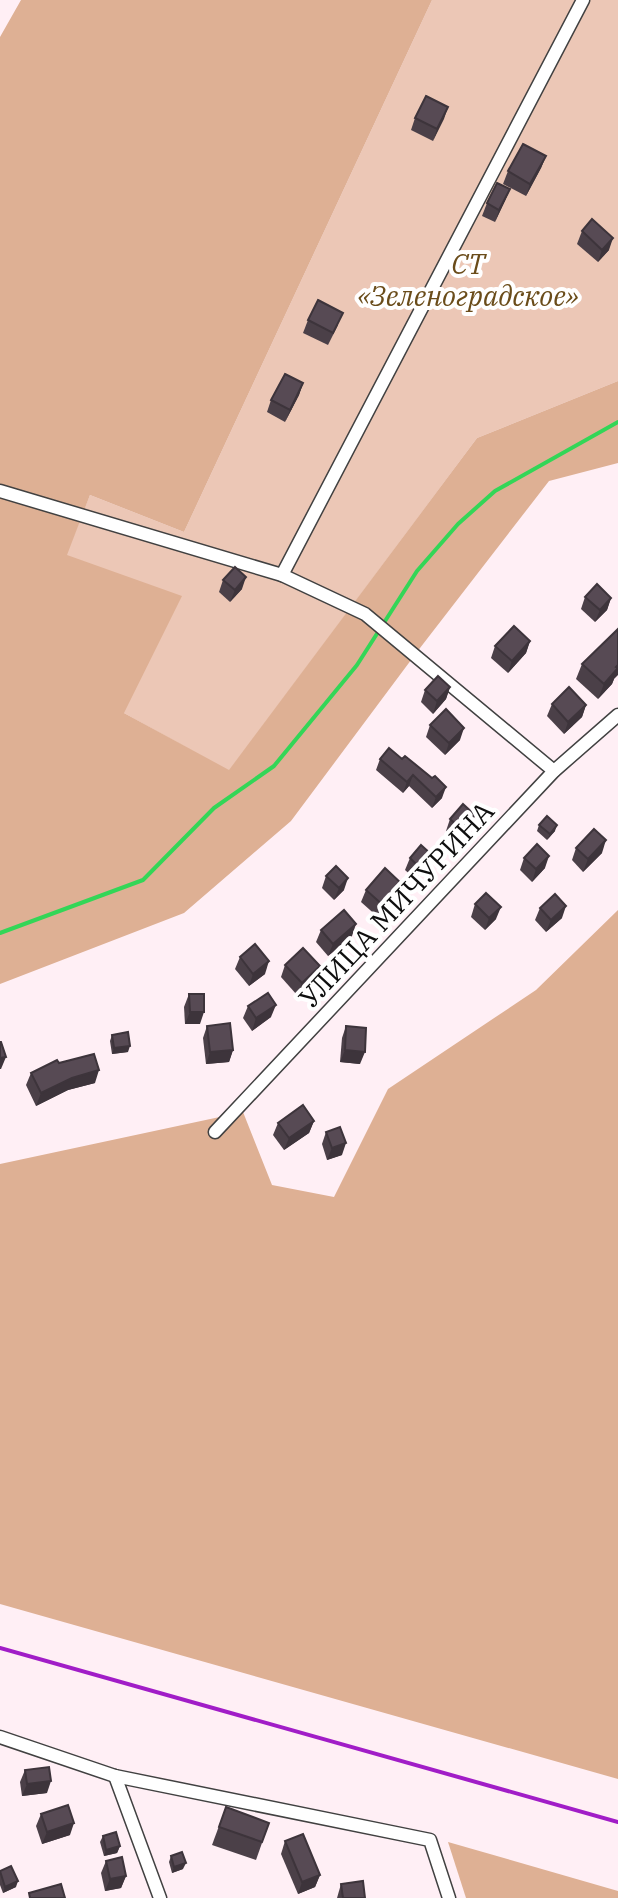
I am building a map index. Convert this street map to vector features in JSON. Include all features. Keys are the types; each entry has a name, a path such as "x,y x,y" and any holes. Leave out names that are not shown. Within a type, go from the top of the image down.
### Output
{"street":[{"path":"282,575 583,0"},
{"path":"0,491 282,575 365,614 554,771"},
{"name":"УЛИЦА МИЧУРИНА","path":"215,1132 554,771 618,715"},
{"path":"0,1737 115,1776 430,1840 449,1898"},
{"path":"115,1776 160,1898"}],"green space":[{"name":"СТ «Зеленоградское»","path":"432,0 618,0 618,381 477,438 229,771 124,713 66,555 90,495 184,532"}],"shaded area":[{"path":"21,0 432,0 184,532 90,495 67,555 182,596 124,713 229,770 477,438 618,381 618,463 549,481 291,821 184,913 0,984 0,37"},
{"path":"618,910 618,1779 0,1604 0,1164 243,1112 272,1185 334,1197 388,1089 536,990"},
{"path":"448,1842 618,1891 618,1898 466,1898"}],"building":[{"path":"426,96 448,107 437,129 415,118"},
{"path":"523,144 546,156 530,184 508,171"},
{"path":"497,183 510,189 499,210 487,203"},
{"path":"592,219 613,238 602,250 582,231"},
{"path":"318,300 343,313 333,333 308,320"},
{"path":"285,374 303,383 290,410 271,400"},
{"path":"235,567 246,577 235,590 223,580"},
{"path":"597,584 611,598 600,610 585,597"},
{"path":"514,626 530,641 512,661 495,646"},
{"path":"618,629 618,668 604,684 582,664"},
{"path":"438,676 450,687 437,701 425,690"},
{"path":"569,687 586,705 568,722 552,704"},
{"path":"446,709 464,728 449,743 430,725"},
{"path":"389,748 402,759 405,756 432,778 435,776 446,787 436,797 413,775 407,782 380,759"},
{"path":"463,804 475,815 462,830 450,819"},
{"path":"547,816 557,825 550,834 539,825"},
{"path":"594,829 606,840 588,859 576,848"},
{"path":"537,844 549,856 536,869 524,858"},
{"path":"421,845 431,854 419,867 410,858"},
{"path":"336,866 348,878 339,888 326,876"},
{"path":"385,868 403,885 384,906 366,890"},
{"path":"486,893 501,907 489,918 475,904"},
{"path":"555,894 566,906 551,920 540,908"},
{"path":"344,910 356,924 333,944 321,930"},
{"path":"255,944 269,961 253,974 240,957"},
{"path":"303,948 320,966 302,983 285,965"},
{"path":"268,993 276,1005 256,1018 248,1006"},
{"path":"189,994 204,994 204,1012 190,1012"},
{"path":"230,1023 233,1050 210,1052 207,1026"},
{"path":"346,1026 366,1028 365,1052 345,1050"},
{"path":"128,1032 130,1046 114,1048 112,1035"},
{"path":"1,1042 6,1057 0,1058"},
{"path":"94,1054 99,1070 72,1078 41,1093 31,1073 57,1060 59,1063"},
{"path":"303,1105 314,1121 289,1138 278,1123"},
{"path":"340,1127 346,1143 332,1148 326,1132"},
{"path":"49,1767 51,1781 27,1784 25,1770"},
{"path":"68,1805 74,1823 47,1832 41,1814"},
{"path":"226,1807 269,1823 262,1842 219,1827"},
{"path":"116,1832 120,1846 106,1850 103,1836"},
{"path":"303,1834 320,1875 302,1882 285,1841"},
{"path":"182,1852 186,1863 174,1867 171,1856"},
{"path":"122,1857 126,1876 110,1879 106,1861"},
{"path":"11,1866 18,1881 5,1887 0,1871"},
{"path":"363,1881 365,1898 343,1898 341,1884"},
{"path":"61,1884 65,1898 30,1898 29,1893"}],"waterway":[{"path":"0,933 143,880 214,808 274,766 357,665 417,571 458,524 495,491 618,422"}],"railway":[{"path":"0,1648 618,1822"}]}
